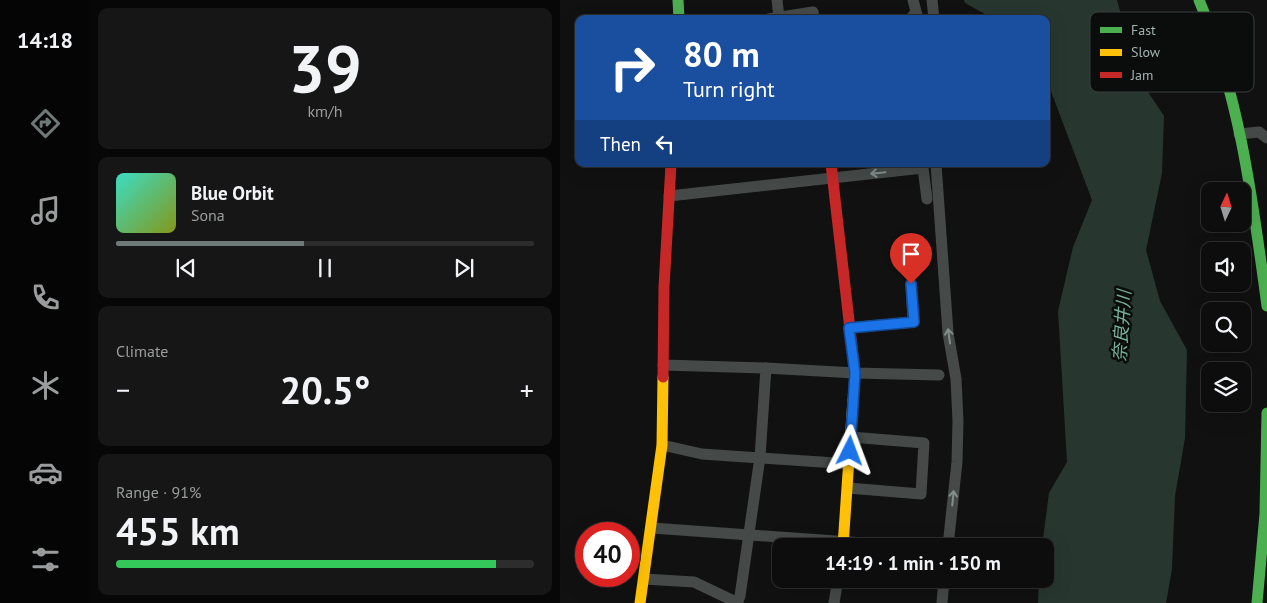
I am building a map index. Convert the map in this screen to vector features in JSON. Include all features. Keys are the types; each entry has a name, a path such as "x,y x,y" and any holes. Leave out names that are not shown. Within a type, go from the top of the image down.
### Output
{"street":[{"path":"678,0 679,15"},
{"path":"774,15 777,0"},
{"path":"932,0 934,15"},
{"path":"1199,0 1204,12"},
{"path":"794,15 813,12 813,15"},
{"path":"1230,92 1240,134 1261,254 1267,306"},
{"path":"1240,134 1260,132 1267,138"},
{"path":"640,603 652,528 662,445 664,287 671,167"},
{"path":"831,167 855,373 844,538"},
{"path":"669,196 916,167"},
{"path":"923,167 926,199"},
{"path":"936,167 948,333 956,379 958,421 957,462 949,538"},
{"path":"849,328 914,322 911,284"},
{"path":"663,365 939,375"},
{"path":"644,579 694,582 737,603 740,596 750,535 760,457 766,368"},
{"path":"1257,603 1266,501 1267,413"},
{"path":"848,488 921,494 924,443 851,437"},
{"path":"662,445 702,454 850,464"},
{"path":"652,528 781,538"},
{"path":"834,603 836,588"},
{"path":"942,603 943,588"}],"water":[{"name":"奈良井川","path":"964,0 1117,0 1120,12 1090,12 1090,92 1148,92 1164,116 1162,173 1146,250 1160,301 1187,350 1185,438 1175,496 1172,569 1166,603 1038,603 1039,588 1054,588 1054,538 1043,538 1049,493 1067,462 1058,311 1073,247 1092,200 1050,89 1050,15 987,15 965,3"}],"traffic: fast":[{"path":"678,0 679,15"},
{"path":"1199,0 1204,12"},
{"path":"1230,92 1250,189 1267,306"},
{"path":"1257,603 1265,514 1267,413"}],"traffic: slow":[{"path":"640,603 662,445 663,377"},
{"path":"844,538 853,400"}],"traffic: jam":[{"path":"663,377 664,287 671,167"},
{"path":"831,167 855,373 853,400"}],"route":[{"path":"850,451 855,373 849,328 914,322 911,284"}]}
